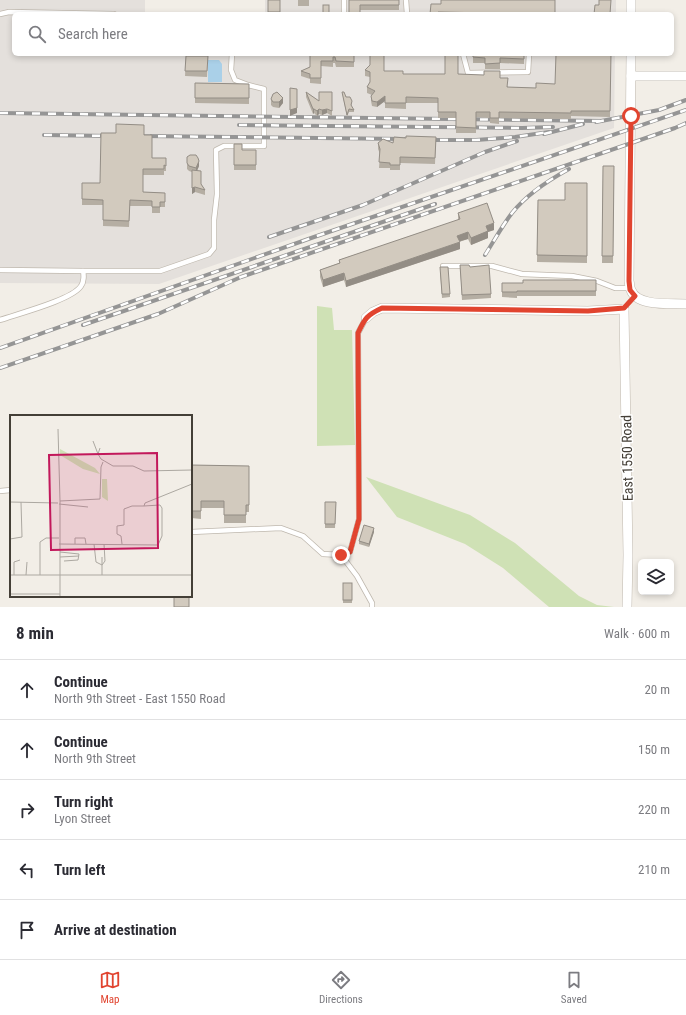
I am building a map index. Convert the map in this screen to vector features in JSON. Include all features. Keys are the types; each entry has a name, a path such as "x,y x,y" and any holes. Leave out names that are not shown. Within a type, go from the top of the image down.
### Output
{"street":[{"path":"631,0 631,12"},
{"path":"366,318 373,312 382,308 588,311 624,308 632,292 630,139 631,56"},
{"path":"630,76 686,76"},
{"path":"632,292 642,301 652,303 686,304"},
{"name":"East 1550 Road","path":"624,308 628,555 627,607"}],"lane":[{"path":"344,0 344,12"},
{"path":"406,0 407,12"},
{"path":"0,14 12,12"},
{"path":"0,270 160,271 209,254 214,248 214,220 217,194 216,150 224,146 264,146 264,89 235,80 231,70 232,56"},
{"path":"464,56 468,73 528,72 529,56"},
{"path":"443,266 492,266 522,274 572,276 597,281 614,288 632,292"},
{"path":"0,320 67,297 81,286 84,271"},
{"path":"192,532 281,528 304,536 323,554 341,555 350,552 359,519 358,333 366,318"},
{"path":"0,491 10,490"},
{"path":"341,555 357,576 373,606"}],"shaded area":[{"path":"0,0 145,0 145,12 12,12 12,56 615,56 614,128 159,284 0,283"},
{"path":"265,0 616,0 616,12 265,12"}],"green space":[{"path":"317,306 332,308 334,330 352,330 355,445 317,446"},
{"path":"366,477 470,515 515,543 579,596 597,605 614,607 549,607 503,568 465,544 397,517"}],"water":[{"path":"208,60 219,60 222,64 222,82 208,82"}],"building":[{"path":"268,0 280,0 280,12 268,12"},
{"path":"349,0 399,0 399,5 360,5 360,12 349,12"},
{"path":"441,0 555,0 555,12 430,12 431,4 441,4"},
{"path":"599,0 611,0 610,12 594,12 595,5 599,5"},
{"path":"323,5 329,5 329,12 323,12"},
{"path":"186,56 208,56 207,71 185,71"},
{"path":"310,56 354,56 354,62 336,61 335,57 333,57 333,61 321,61 321,78 310,78 310,74 301,71 310,67"},
{"path":"370,56 384,56 384,71 403,71 403,74 445,74 445,56 458,56 458,74 484,75 484,71 500,71 500,78 508,78 507,87 536,88 536,83 555,84 556,56 611,56 610,111 571,111 571,113 499,112 499,118 490,118 490,112 476,112 476,128 456,127 456,112 438,112 438,98 406,97 406,103 385,103 385,96 377,102 372,101 371,96 375,91 367,87 370,82 370,72 365,70 370,65"},
{"path":"524,56 524,59 500,58 500,63 485,64 485,58 473,57"},
{"path":"195,83 249,84 249,98 195,98"},
{"path":"290,88 297,89 297,108 290,110"},
{"path":"277,92 283,98 279,102 273,102 271,99 273,94"},
{"path":"306,92 319,101 319,92 332,92 332,111 327,109 319,109 317,111 313,109"},
{"path":"342,92 344,92 346,97 350,97 352,101 351,105 354,110 349,109 347,115"},
{"path":"116,124 144,125 144,135 152,135 152,158 166,158 166,166 164,165 164,169 143,169 143,192 165,193 165,202 160,202 160,207 152,207 152,201 130,200 129,221 103,220 103,200 82,199 82,183 100,183 101,133 116,133"},
{"path":"406,136 436,137 435,158 400,157 400,165 390,165 390,163 379,162 380,149 378,143 383,139 393,143 394,137 406,138"},
{"path":"234,144 242,144 242,150 256,150 256,165 234,165"},
{"path":"190,155 196,155 198,158 199,161 196,168 189,166 187,163 187,157"},
{"path":"603,166 614,166 613,256 602,256"},
{"path":"192,170 201,171 201,184 205,190 195,187 192,188"},
{"path":"565,183 587,183 587,256 537,255 538,200 565,200"},
{"path":"487,203 494,223 486,226 488,231 471,238 468,232 457,236 460,242 346,281 344,273 323,280 320,270 340,263 339,260 460,219 458,213"},
{"path":"460,265 469,265 470,267 489,265 491,294 462,295"},
{"path":"440,267 448,267 450,294 442,294"},
{"path":"523,280 596,280 596,291 502,292 502,283 523,283"},
{"path":"192,465 249,466 249,505 246,505 246,515 224,515 224,501 201,501 201,511 192,511"},
{"path":"325,502 336,502 335,524 325,524"},
{"path":"364,525 374,528 369,544 359,541"},
{"path":"343,583 352,583 352,600 343,600"},
{"path":"174,597 189,597 189,607 174,607"}],"railway":[{"path":"596,122 659,110 686,100"},
{"path":"0,348 314,237 686,110"},
{"path":"0,113 601,121"},
{"path":"0,368 158,314 241,277 686,123"},
{"path":"544,134 583,124"},
{"path":"239,125 553,127"},
{"path":"424,140 476,140 515,137 549,132"},
{"path":"44,135 112,136"},
{"path":"142,136 404,139"},
{"path":"269,237 363,205 485,152 517,141"},
{"path":"485,255 505,223 518,206 539,188 569,169"},
{"path":"83,325 435,204"}],"route":[{"path":"341,555 350,552 359,519 358,333 366,318 373,312 382,308 397,307 588,311 624,308 635,296 630,290 629,281 631,116"}]}
